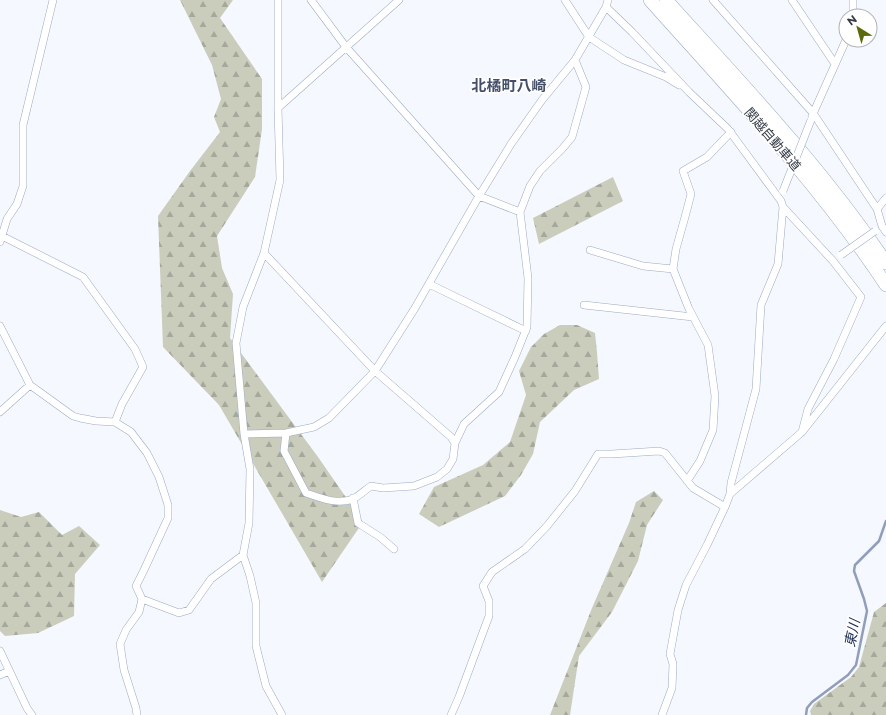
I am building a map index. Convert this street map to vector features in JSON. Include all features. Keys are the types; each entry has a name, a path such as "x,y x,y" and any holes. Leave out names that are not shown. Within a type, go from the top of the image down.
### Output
{"highway":[{"name":"関越自動車道","path":"650,0 786,153 846,229 886,285"},
{"name":"関越自動車道","path":"666,0 792,141 852,216 886,263"}],"street":[{"path":"53,0 23,124 23,186 17,204 3,217 1,239 83,277 135,349 143,367 122,404 116,422"},
{"path":"278,0 280,180 264,252 243,307 236,343 244,434 250,469 249,523 243,555 250,576 256,603 256,646 266,686 282,715"},
{"path":"311,0 346,47 479,196 520,212"},
{"path":"278,108 399,0"},
{"path":"565,0 589,37 624,60 666,77 689,92"},
{"path":"713,0 812,117 877,209 884,229 875,231 833,262"},
{"path":"792,0 835,64"},
{"path":"244,434 286,433 314,426 329,418 375,371 415,308 479,196 515,138 542,100 575,60 607,3 632,32 689,92 731,132 782,204 833,262 861,297 834,359 808,409 802,432"},
{"path":"662,715 672,688 673,664 670,654 678,610 686,584 707,545 730,494 731,483 756,389 761,305 778,264 783,191 812,117 842,48"},
{"path":"286,433 284,451 306,493 321,499 337,502 353,498 371,486 383,488 414,486 437,477 447,469 453,459 455,443 464,424 499,392 526,331 528,278 520,212 530,186 540,172 572,137 586,87 575,60"},
{"path":"687,481 700,461 713,430 715,396 708,345 689,309 673,269 676,249 686,217 690,194 683,171 707,158 731,132"},
{"path":"877,209 886,198"},
{"path":"590,250 643,266 673,269"},
{"path":"264,252 375,371 451,437 455,443"},
{"path":"429,284 526,331"},
{"path":"584,305 693,317"},
{"path":"0,326 30,385 73,416 96,421 116,422 131,432 147,453 159,477 168,505 168,518 136,586 142,599 139,612 126,630 120,644 124,670 136,708 136,715"},
{"path":"730,494 802,432 886,326"},
{"path":"0,412 30,385"},
{"path":"451,715 489,616 489,601 482,586 492,572 525,549 548,526 575,491 598,454 659,451 665,453 693,488 725,507"},
{"path":"353,498 358,523 380,537 394,549"},
{"path":"142,599 179,613 189,610 211,579 243,555"},
{"path":"0,651 27,708 32,715"},
{"path":"0,675 9,671"}],"green space":[{"path":"180,0 233,0 220,18 262,79 262,129 255,177 217,236 222,268 233,294 230,338 318,457 363,522 322,582 219,405 163,347 158,216 220,132 214,117 221,99 212,65"},
{"path":"613,177 623,201 539,244 533,218"},
{"path":"560,325 577,325 595,333 599,379 574,390 540,422 533,454 521,475 505,496 439,527 419,514 434,487 483,465 510,442 526,395 519,371 531,347 544,334"},
{"path":"654,491 663,500 647,525 638,561 612,612 579,656 570,715 550,715 592,608 629,523 636,502"},
{"path":"0,510 21,517 39,512 62,535 79,526 100,545 75,574 74,616 38,633 5,636 0,631"},
{"path":"886,603 886,715 811,715 810,711 814,704 851,677 859,667 874,612"}],"waterway":[{"name":"東川","path":"806,715 807,708 812,702 848,675 856,665 867,611 854,571 855,565 879,541 886,521"}],"district":[{"name":"北橘町八崎","path":"509,86"}]}
